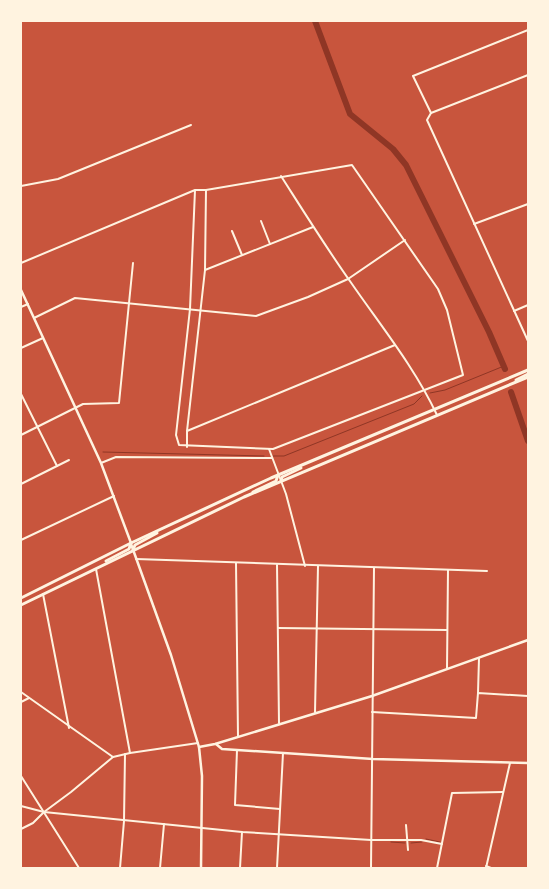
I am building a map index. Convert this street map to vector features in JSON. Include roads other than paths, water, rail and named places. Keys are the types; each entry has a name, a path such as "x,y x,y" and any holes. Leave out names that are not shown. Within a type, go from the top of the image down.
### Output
{"main road":[{"path":"21,290 101,463 171,654 199,747 202,776 201,868"},
{"path":"21,598 130,543 278,475 528,370"},
{"path":"21,605 244,497 508,385 528,375"},
{"path":"403,429 431,415 434,409"},
{"path":"281,481 285,475 314,460"},
{"path":"244,497 257,489 276,481 278,475"},
{"path":"133,550 135,545 165,528"},
{"path":"96,568 129,549 130,543"},
{"path":"199,747 215,744 315,712 372,696 528,640"},
{"path":"215,744 222,749 373,759 528,763"}],"street":[{"path":"431,113 413,76 528,30"},
{"path":"528,75 431,113 427,120 528,341"},
{"path":"21,186 58,179 191,125"},
{"path":"21,263 195,190 206,190 352,165 438,290 448,310 463,375 273,449 187,447 179,445 176,435 190,309 195,190"},
{"path":"281,176 348,279 395,345 424,390 437,415"},
{"path":"187,447 187,431 202,310 205,270 206,190"},
{"path":"474,224 528,204"},
{"path":"261,220 270,244"},
{"path":"205,270 313,227"},
{"path":"232,231 242,255"},
{"path":"34,318 75,298 256,316 308,297 348,279 405,240"},
{"path":"21,435 83,404 119,403 133,264"},
{"path":"21,307 28,304"},
{"path":"514,311 528,305"},
{"path":"21,348 43,338"},
{"path":"187,431 395,345"},
{"path":"21,394 57,466"},
{"path":"269,449 281,481 305,566"},
{"path":"101,463 116,457 272,458"},
{"path":"21,484 69,460"},
{"path":"21,540 114,496"},
{"path":"136,559 305,566 487,571"},
{"path":"236,563 238,737"},
{"path":"277,565 279,724"},
{"path":"315,712 318,566"},
{"path":"96,568 130,753"},
{"path":"371,868 374,568"},
{"path":"447,668 448,570"},
{"path":"43,594 69,728"},
{"path":"278,628 447,630"},
{"path":"372,712 476,718 479,657"},
{"path":"21,692 69,728 113,757"},
{"path":"478,693 528,696"},
{"path":"21,702 28,698"},
{"path":"21,829 33,823 44,812 113,757 198,743"},
{"path":"237,750 234,805 280,809"},
{"path":"277,868 283,753"},
{"path":"120,868 124,821 125,754"},
{"path":"491,868 486,867 510,762"},
{"path":"21,776 79,868"},
{"path":"437,868 450,795 452,792 503,792"},
{"path":"21,806 44,812 242,832 371,840 421,840 442,844"},
{"path":"160,868 164,824"},
{"path":"406,825 408,850"},
{"path":"240,868 242,832"}],"waterway":[{"path":"315,21 350,114 393,149 406,165 489,332 505,369"},
{"path":"430,393 445,390 504,366"},
{"path":"511,392 528,441"},
{"path":"273,456 284,456 414,404 422,396"},
{"path":"103,452 264,456"},
{"path":"426,839 440,842"},
{"path":"391,842 405,843"},
{"path":"411,843 422,842"}]}
